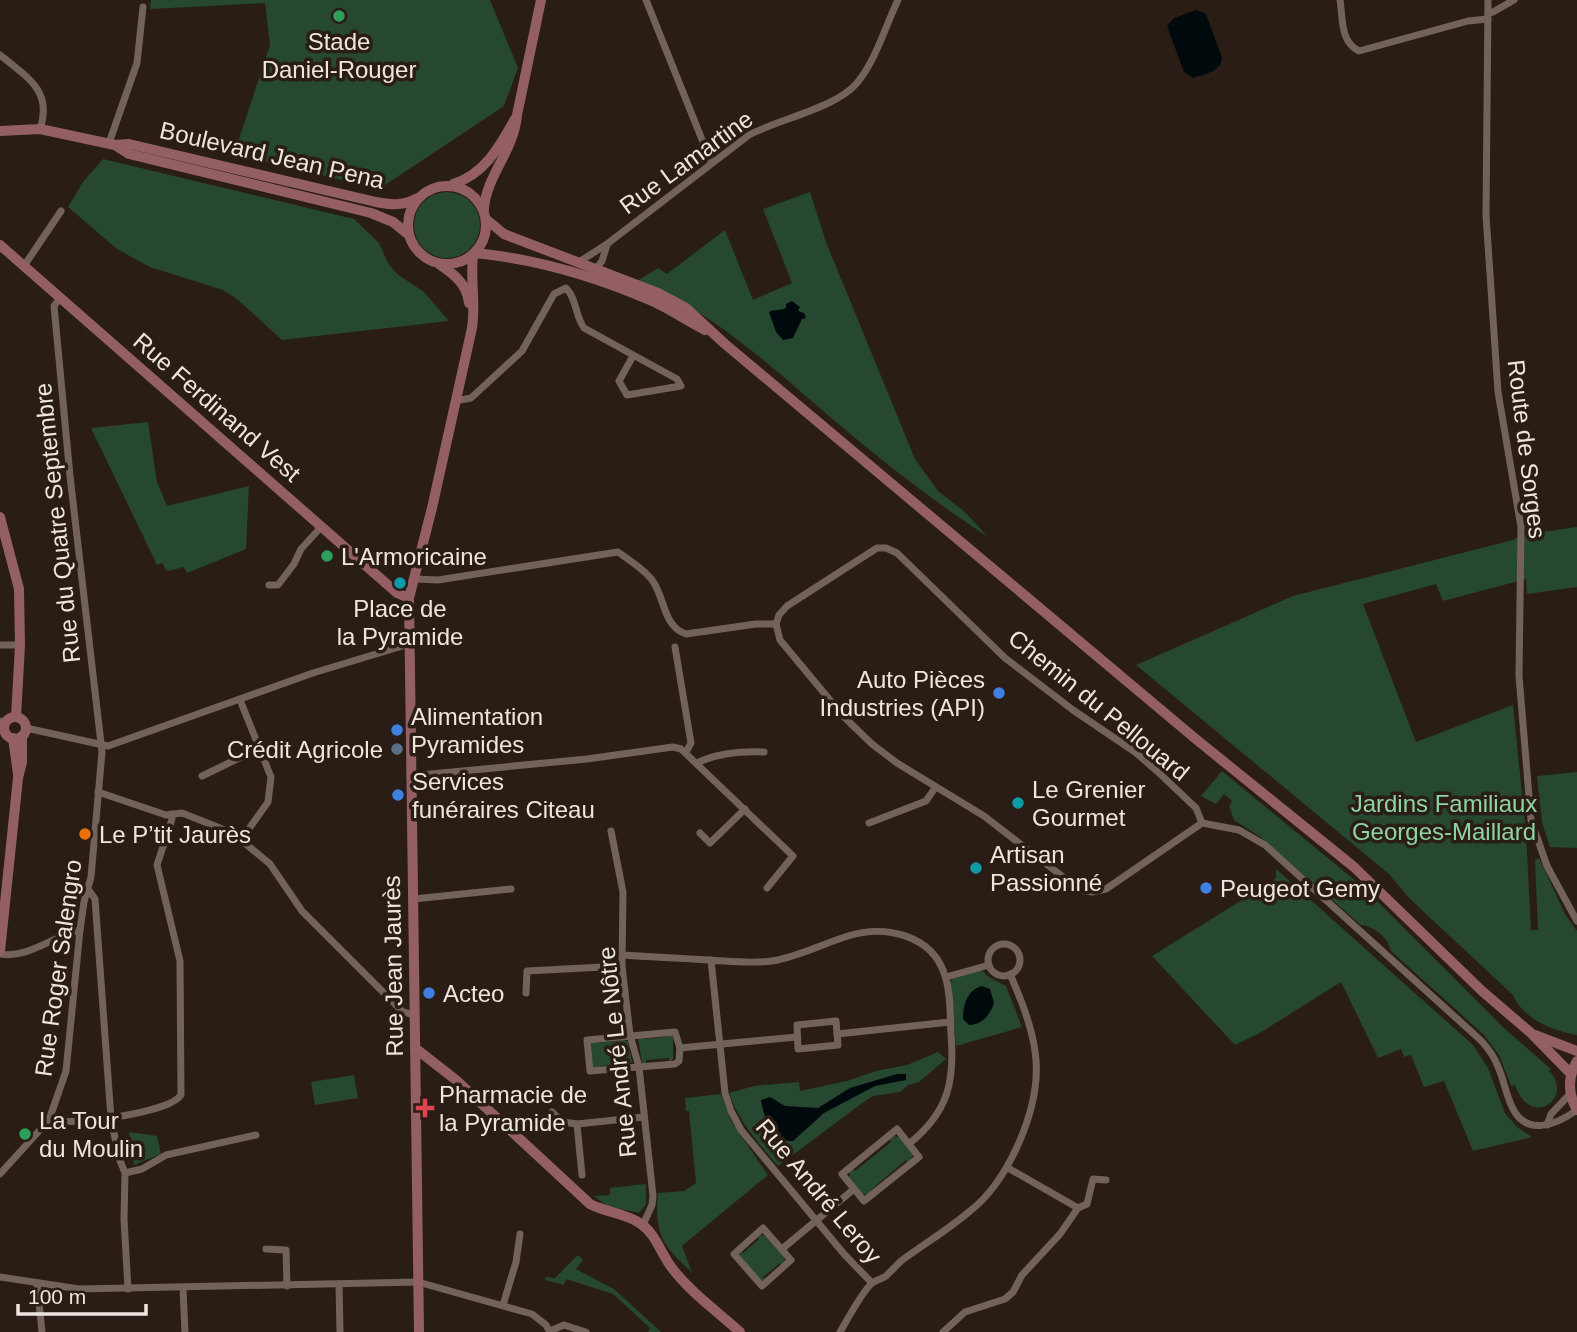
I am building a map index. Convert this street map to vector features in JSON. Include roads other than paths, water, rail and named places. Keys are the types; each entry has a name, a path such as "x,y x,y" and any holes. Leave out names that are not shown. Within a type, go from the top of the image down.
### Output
{"main road":[{"path":"439,264 464,261 482,244 486,233 485,215 489,186 515,133 541,0"},
{"path":"472,328 468,294 457,277 420,254 409,235 409,215 418,198 433,188 469,178 486,164 500,146 517,115"},
{"name":"Boulevard Jean Pena","path":"0,133 40,129 112,144 129,144 376,202 397,205 418,198"},
{"name":"Boulevard Jean Pena","path":"112,144 128,155 371,213 393,222 409,235"},
{"path":"451,185 471,193 485,215 503,234 579,261 658,293 686,308 1197,740 1354,867 1571,1074"},
{"name":"Rue Ferdinand Vest","path":"0,245 397,593 409,598"},
{"path":"474,254 532,261 573,271 654,302 714,334"},
{"path":"472,328 475,308 471,272 474,254"},
{"name":"Rue Jean Jaurès","path":"419,1332 409,598 472,328"},
{"path":"0,517 19,589 20,645 16,717"},
{"path":"0,952 5,858 18,778 20,734 24,722 16,717 2,722 5,733 20,734"},
{"path":"1531,1033 1577,1051"},
{"path":"415,1048 465,1088 590,1204 643,1225 674,1270 740,1332"},
{"path":"1577,1061 1571,1074 1570,1094 1577,1110"}],"street":[{"path":"646,0 711,162"},
{"name":"Rue Lamartine","path":"579,261 607,244 711,162 764,127 847,93 867,70 898,0"},
{"path":"1340,0 1346,41 1359,51 1488,16 1514,0"},
{"name":"Route de Sorges","path":"1488,0 1486,226 1498,391 1521,527 1519,676 1531,820 1547,866 1577,921"},
{"path":"112,144 137,63 143,7"},
{"path":"0,55 38,88 45,108 40,129"},
{"path":"24,266 61,211"},
{"name":"Rue Lamartine","path":"598,269 607,244"},
{"path":"573,271 592,272 598,269"},
{"path":"455,401 471,398 522,351 554,294 566,288 572,296 579,322 584,328 677,379 681,386 626,395 619,381 633,356"},
{"name":"Rue du Quatre Septembre","path":"60,298 54,306 101,746"},
{"path":"269,585 278,585 294,564 301,548 322,526"},
{"name":"Chemin du Pellouard","path":"776,624 787,606 870,551 886,548 897,554 1005,658 1073,710 1135,752 1196,808 1202,823"},
{"path":"415,579 438,580 618,552 653,580 670,621 677,629 687,634 756,624 776,624 785,649 844,717 872,744 935,788 1011,835 1080,890 1092,892 1106,889 1202,823 1239,830 1265,845 1475,1035 1496,1061 1512,1108 1531,1125 1559,1123 1577,1110"},
{"path":"20,734 108,746 313,673 409,644"},
{"path":"0,645 20,645"},
{"path":"675,647 691,743 686,752"},
{"path":"240,700 271,777 271,794 258,819 241,840"},
{"name":"Rue Roger Salengro","path":"0,1174 49,1120 66,1071 80,930 91,877 101,746"},
{"path":"410,776 587,759 673,747 686,752 793,856 767,888"},
{"path":"202,776 260,748"},
{"path":"697,763 709,758 750,751 764,752"},
{"path":"869,823 926,801 935,788"},
{"path":"98,792 166,815 182,813 241,840 270,864 302,911 347,957 403,1012 415,1016"},
{"path":"700,832 710,844 745,809"},
{"path":"49,1120 111,1118 171,1104 181,1095 180,961 157,865 172,819 171,814"},
{"name":"Rue André Le Nôtre","path":"611,831 624,892 622,966 630,1035 639,1067 653,1196 643,1225"},
{"path":"88,889 95,899 111,1118 119,1158 125,1173 124,1219 128,1289"},
{"path":"414,899 511,889"},
{"path":"0,952 12,956 80,930"},
{"path":"622,956 772,961 851,934 874,932 893,933 923,944 938,960 946,977 953,1057 951,1082 935,1120 910,1143"},
{"path":"1010,946 1017,952 1019,962 1010,974 1000,975 989,965 989,955 995,947 1010,946"},
{"name":"Rue André Leroy","path":"711,960 725,1093 735,1119 741,1130 816,1220 872,1283"},
{"path":"946,977 989,965"},
{"path":"526,993 527,971 622,966"},
{"path":"840,1332 872,1283 884,1278 900,1262 972,1210 1008,1168 1031,1117 1037,1073 1034,1040 1010,974"},
{"path":"836,1021 838,1034 838,1045 798,1049 797,1025 836,1021"},
{"path":"838,1034 950,1022"},
{"path":"675,1032 680,1048 679,1061 675,1064 590,1072 587,1040 675,1032"},
{"path":"680,1048 797,1037"},
{"path":"1547,1125 1551,1114 1570,1094"},
{"path":"552,1112 563,1122 577,1124 644,1117"},
{"path":"577,1124 582,1175"},
{"path":"897,1129 919,1157 864,1201 854,1189 842,1174 897,1129"},
{"path":"125,1173 136,1172 166,1156 256,1135"},
{"path":"1008,1168 1078,1208"},
{"path":"943,1332 965,1312 1005,1298 1013,1292 1022,1275 1060,1234 1078,1208 1087,1204 1093,1179 1106,1180"},
{"path":"782,1249 854,1189"},
{"path":"763,1228 782,1249 791,1261 762,1286 734,1254 763,1228"},
{"path":"503,1305 516,1262 520,1234"},
{"path":"266,1249 286,1250 287,1286"},
{"path":"0,1277 79,1289 418,1282 532,1314 550,1331 564,1325 586,1332"},
{"path":"37,1283 41,1332"},
{"path":"339,1284 340,1332"},
{"path":"183,1288 185,1332"}],"place":[{"name":"Stade Daniel-Rouger","path":"339,16"},
{"name":"L'Armoricaine","path":"327,556"},
{"name":"Place de la Pyramide","path":"400,583"},
{"name":"Auto Pièces Industries (API)","path":"999,693"},
{"name":"Alimentation Pyramides","path":"397,730"},
{"name":"Crédit Agricole","path":"397,749"},
{"name":"Services funéraires Citeau","path":"398,795"},
{"name":"Le Grenier Gourmet","path":"1018,803"},
{"name":"Le P’tit Jaurès","path":"85,834"},
{"name":"Artisan Passionné","path":"976,868"},
{"name":"Peugeot Gemy","path":"1206,888"},
{"name":"Acteo","path":"429,993"},
{"name":"Pharmacie de la Pyramide","path":"425,1108"},
{"name":"La Tour du Moulin","path":"25,1134"}],"park label":[{"name":"Jardins Familiaux Georges-Maillard","path":"1444,817"}]}
